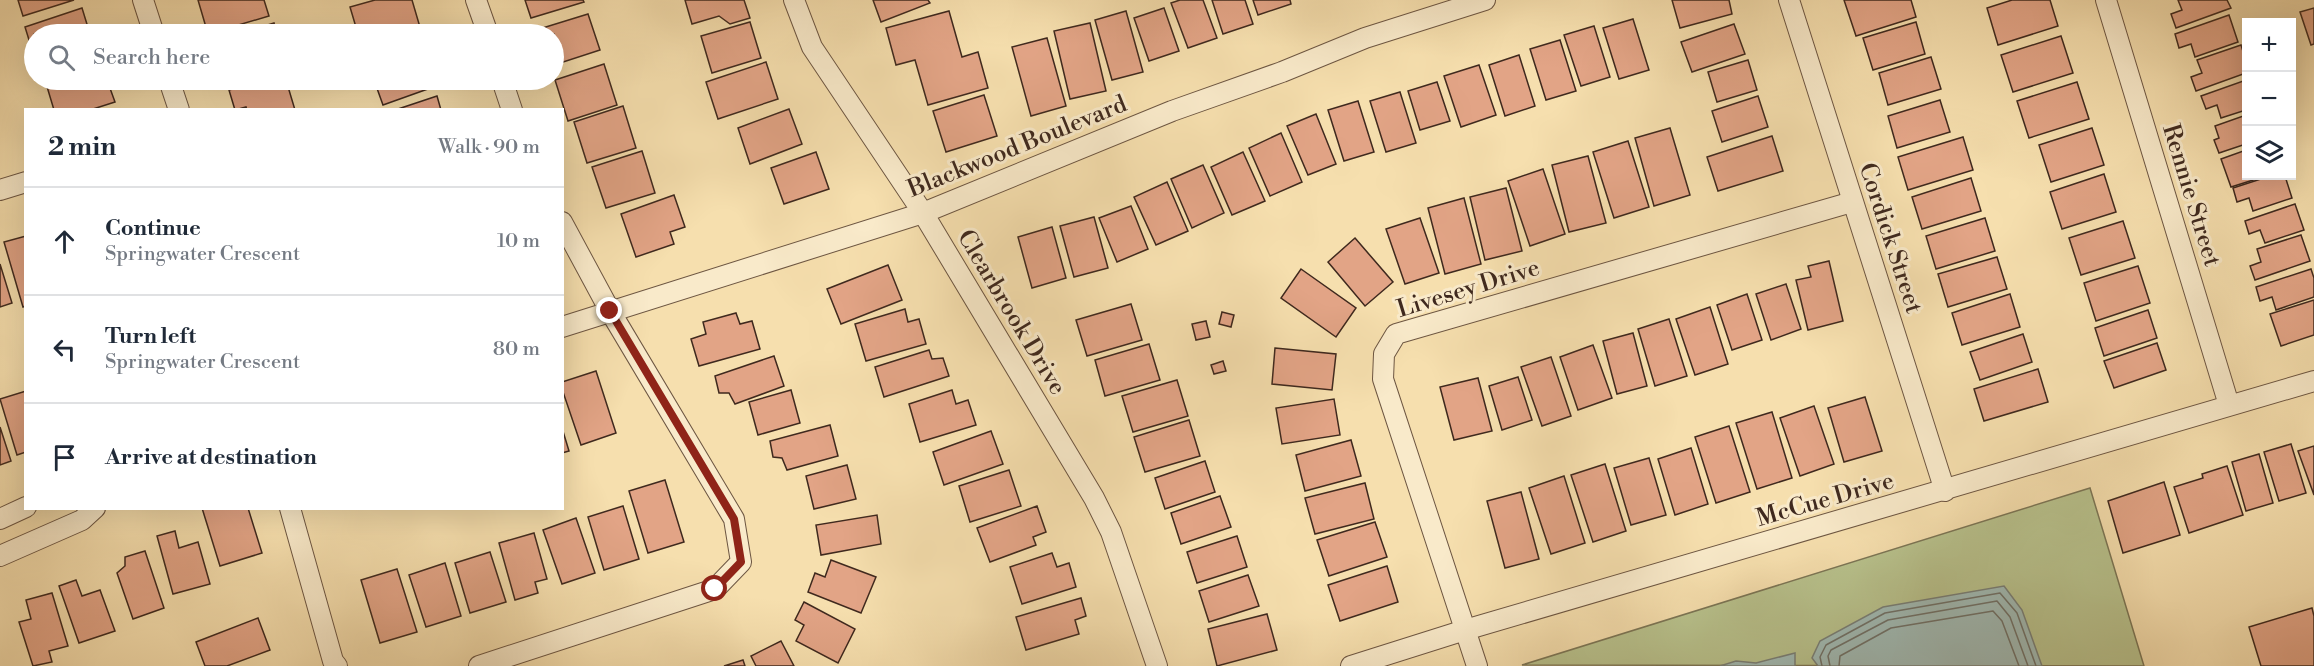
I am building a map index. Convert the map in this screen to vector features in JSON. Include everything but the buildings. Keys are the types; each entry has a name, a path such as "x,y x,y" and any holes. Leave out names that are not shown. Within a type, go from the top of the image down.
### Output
{"street":[{"path":"143,0 151,24"},
{"path":"476,0 484,24"},
{"name":"Clearbrook Drive","path":"794,0 812,47 923,213 1094,498 1111,532 1157,666"},
{"name":"Blackwood Boulevard","path":"564,326 923,213 1172,111 1282,72 1365,38 1485,0"},
{"name":"Cordick Street","path":"1789,0 1945,491"},
{"name":"Rennie Street","path":"2106,0 2229,405"},
{"path":"172,90 178,108"},
{"path":"505,90 511,108"},
{"path":"0,190 24,183"},
{"name":"Livesey Drive","path":"1477,666 1383,379 1384,354 1396,334 1852,202"},
{"path":"479,666 715,589 741,562 734,519 610,311 564,226"},
{"name":"McCue Drive","path":"1351,666 1465,630 2314,381"},
{"path":"0,519 24,508"},
{"path":"0,556 82,520 93,510"},
{"path":"291,510 333,661 337,666"}],"green space":[{"path":"2090,488 2144,666 1522,665"}],"water":[{"path":"2004,586 2022,610 2042,666 1818,666 1812,658 1820,641 1883,607"},
{"path":"1795,653 1795,666 1720,666 1736,661 1756,663"}],"route":[{"path":"610,311 734,519 741,562 715,589"}]}
